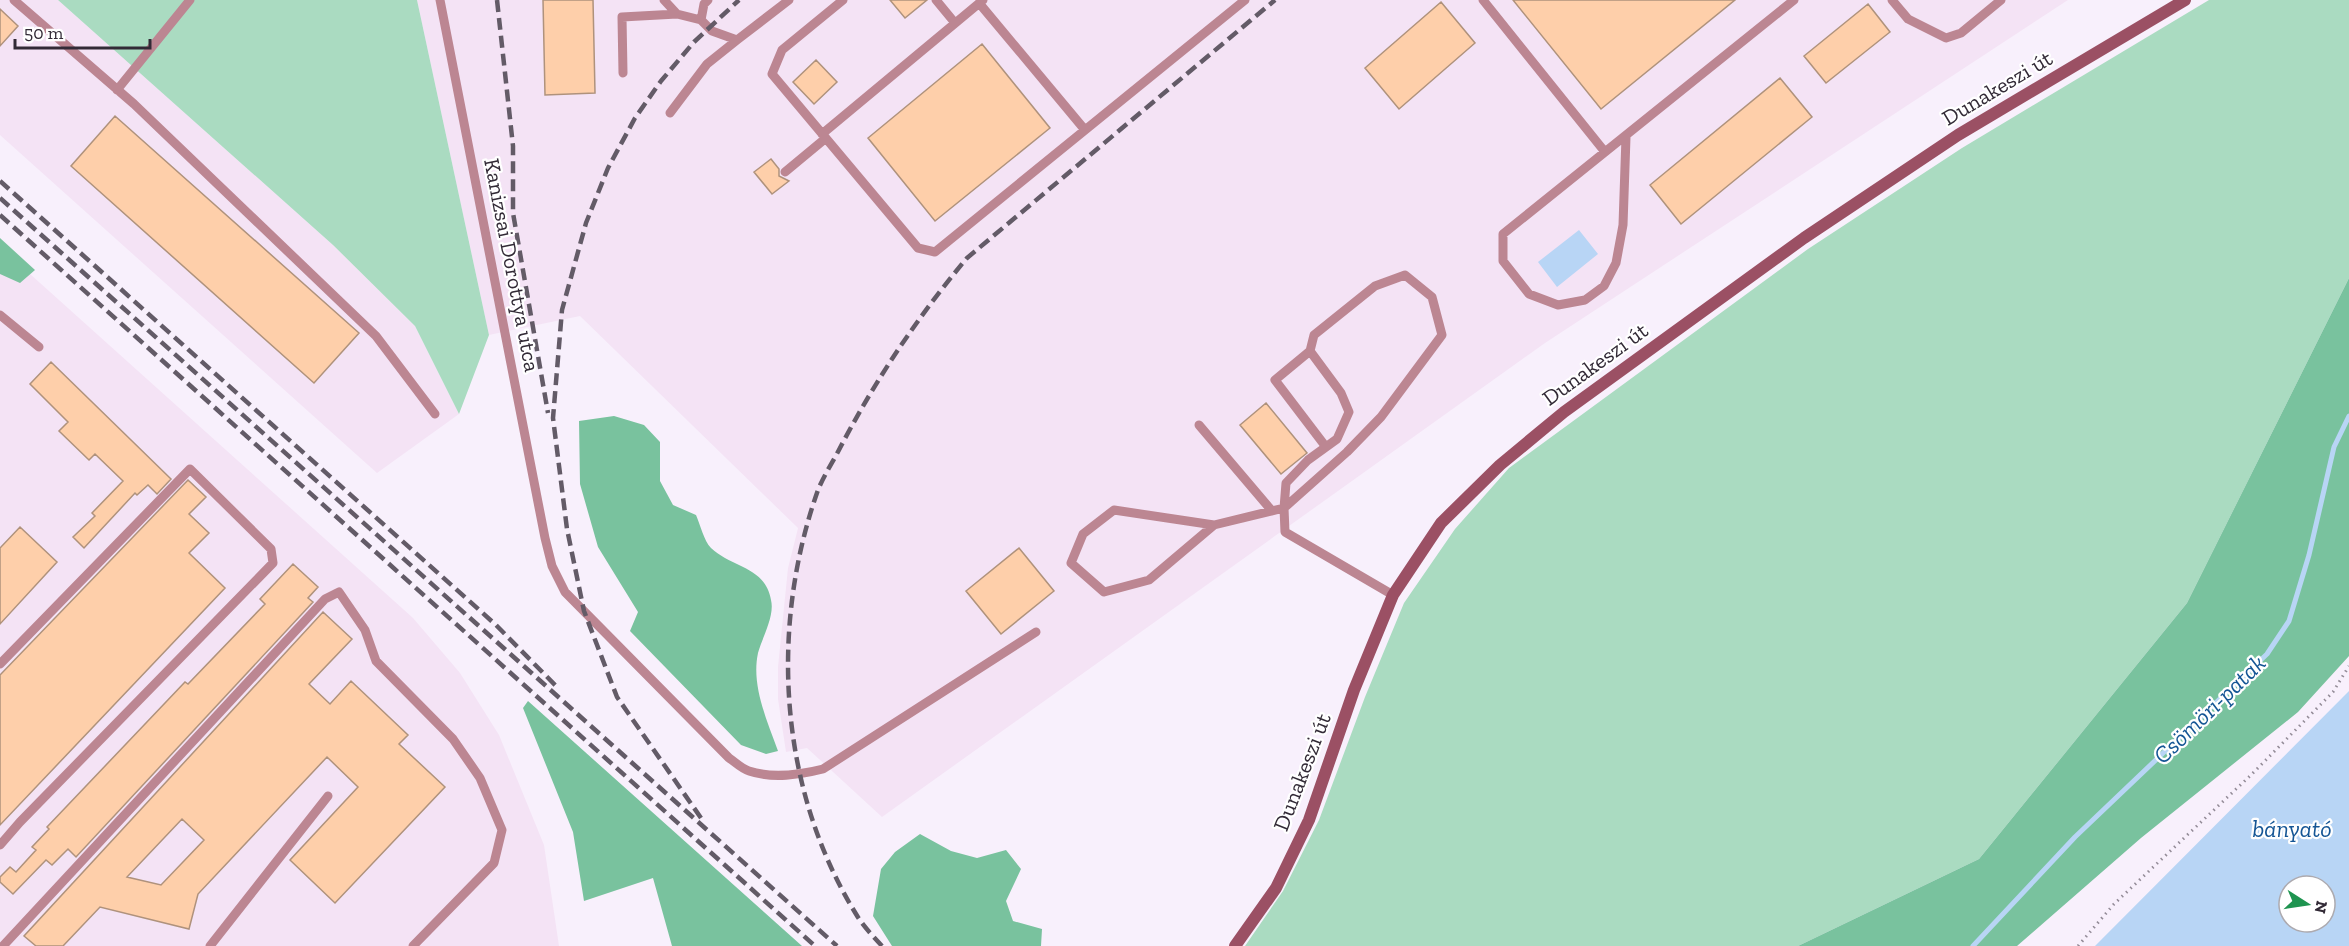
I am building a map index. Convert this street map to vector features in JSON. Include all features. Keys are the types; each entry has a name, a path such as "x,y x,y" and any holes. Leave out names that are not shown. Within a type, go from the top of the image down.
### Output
{"street":[{"name":"Dunakeszi út","path":"1235,946 1276,888 1309,820 1354,690 1393,595 1441,523 1500,465 1564,412 1804,238 1958,135 2185,0"}],"lane":[{"path":"14,0 117,90 376,336 435,414"},
{"path":"117,90 190,0"},
{"name":"Kanizsai Dorottya utca","path":"440,0 545,538 552,566 565,592 729,758 747,771 773,775 799,775 823,769 1036,632"},
{"path":"664,0 677,14"},
{"path":"701,20 704,4 708,0"},
{"path":"670,113 707,64 789,0"},
{"path":"843,0 782,50 772,74 918,248 935,252 1245,0"},
{"path":"936,0 955,23"},
{"path":"1483,0 1605,152"},
{"path":"1626,137 1623,225 1616,263 1604,286 1585,300 1558,305 1529,294 1503,261 1503,234 1794,0"},
{"path":"1892,0 1908,19 1946,38 1961,33 2001,0"},
{"path":"785,172 981,1 1085,130"},
{"path":"623,73 622,16 677,14 701,20 712,32 737,40"},
{"path":"1214,525 1149,580 1104,592 1071,563 1083,534 1114,510 1214,525 1284,508 1347,452 1381,417 1442,335 1432,297 1405,275 1375,286 1314,335 1310,351 1275,380 1326,447"},
{"path":"0,315 39,347"},
{"path":"1310,351 1341,393 1349,412 1337,439 1308,460 1286,483 1285,532 1393,595"},
{"path":"1199,425 1272,511"},
{"path":"0,664 190,469 271,549 273,563 0,845"},
{"path":"3,946 325,599 339,592 365,630 376,661 453,739 480,778 502,830 494,863 413,946"},
{"path":"210,946 328,796"}],"path":[{"path":"2078,946 2114,904 2251,775 2333,692 2349,666"}],"shaded area":[{"path":"0,0 58,0 333,245 415,326 459,414 377,473 0,135"},
{"path":"417,0 2068,0 1545,343 882,817 807,748 786,752 778,699 778,667 788,568 798,528 580,316 489,335"},
{"path":"0,247 413,618 460,673 499,735 544,845 559,946 0,946"}],"green space":[{"path":"58,0 417,0 489,335 459,414 415,326 333,245"},
{"path":"2209,0 2349,0 2349,278 2187,603 1979,859 1798,946 1245,946 1283,891 1319,820 1365,697 1404,603 1455,529 1509,468 1808,249 1962,148"},
{"path":"0,238 35,270 20,283 0,274"},
{"path":"2349,278 2349,656 2298,712 2141,838 2017,946 1798,946 1979,859 2187,603"},
{"path":"614,416 644,425 660,442 660,481 673,505 696,515 704,537 711,548 719,555 755,574 768,589 772,606 771,613 756,665 761,703 778,751 766,754 741,745 630,631 638,612 598,547 580,484 579,421"},
{"path":"528,701 802,946 672,946 653,878 584,901 573,832 523,708"},
{"path":"920,834 951,851 977,858 1006,850 1021,869 1006,901 1013,921 1042,929 1041,946 892,946 873,916 881,869 895,852"}],"water":[{"path":"1579,230 1598,254 1557,287 1538,262"},
{"name":"bányató","path":"2349,691 2349,946 2095,946"}],"building":[{"path":"543,0 593,0 595,93 545,95"},
{"path":"890,0 927,0 905,18"},
{"path":"1513,0 1735,0 1601,109"},
{"path":"1441,2 1475,43 1399,109 1365,68"},
{"path":"1868,4 1890,32 1826,83 1804,56"},
{"path":"0,9 18,26 0,46"},
{"path":"982,44 1050,128 935,221 868,138"},
{"path":"816,60 837,82 814,104 793,82"},
{"path":"1780,78 1812,117 1681,224 1650,185"},
{"path":"115,116 359,333 314,383 71,166"},
{"path":"771,159 779,169 779,176 789,181 772,194 754,172"},
{"path":"51,362 171,479 157,494 148,485 137,495 135,493 84,548 73,537 95,516 92,513 123,481 95,454 89,460 59,431 68,422 30,384"},
{"path":"1266,403 1307,453 1281,474 1240,425"},
{"path":"188,480 206,497 189,514 209,533 189,553 225,588 0,825 0,675"},
{"path":"20,527 57,562 0,624 0,548"},
{"path":"1019,548 1054,591 1001,634 966,591"},
{"path":"293,564 318,587 308,598 313,602 76,857 68,849 52,865 46,860 13,894 0,882 0,877 10,867 16,872 36,850 32,847 49,829 47,827 185,682 188,684 265,604 260,599"},
{"path":"323,612 352,639 309,684 330,704 351,681 408,735 399,744 445,787 335,903 290,860 358,787 327,757 198,894 189,929 100,907 63,946 36,946 24,936","holes":["182,819 204,840 161,885 127,877"]}],"waterway":[{"name":"Csömöri-patak","path":"1973,946 2075,837 2267,654 2289,621 2309,555 2334,447 2349,416"}],"railway":[{"path":"497,0 513,146 513,213 548,413"},
{"path":"701,818 617,697 584,611 567,529 553,418 562,310 586,223 608,168 635,118 661,81 694,42 739,0"},
{"path":"882,946 859,918 830,866 811,814 797,761 790,707 788,652 792,597 802,543 818,490 854,421 884,372 915,325 967,258 1275,0"},
{"path":"0,181 496,625 557,687"},
{"path":"0,198 837,946"},
{"path":"0,215 815,946"}]}
